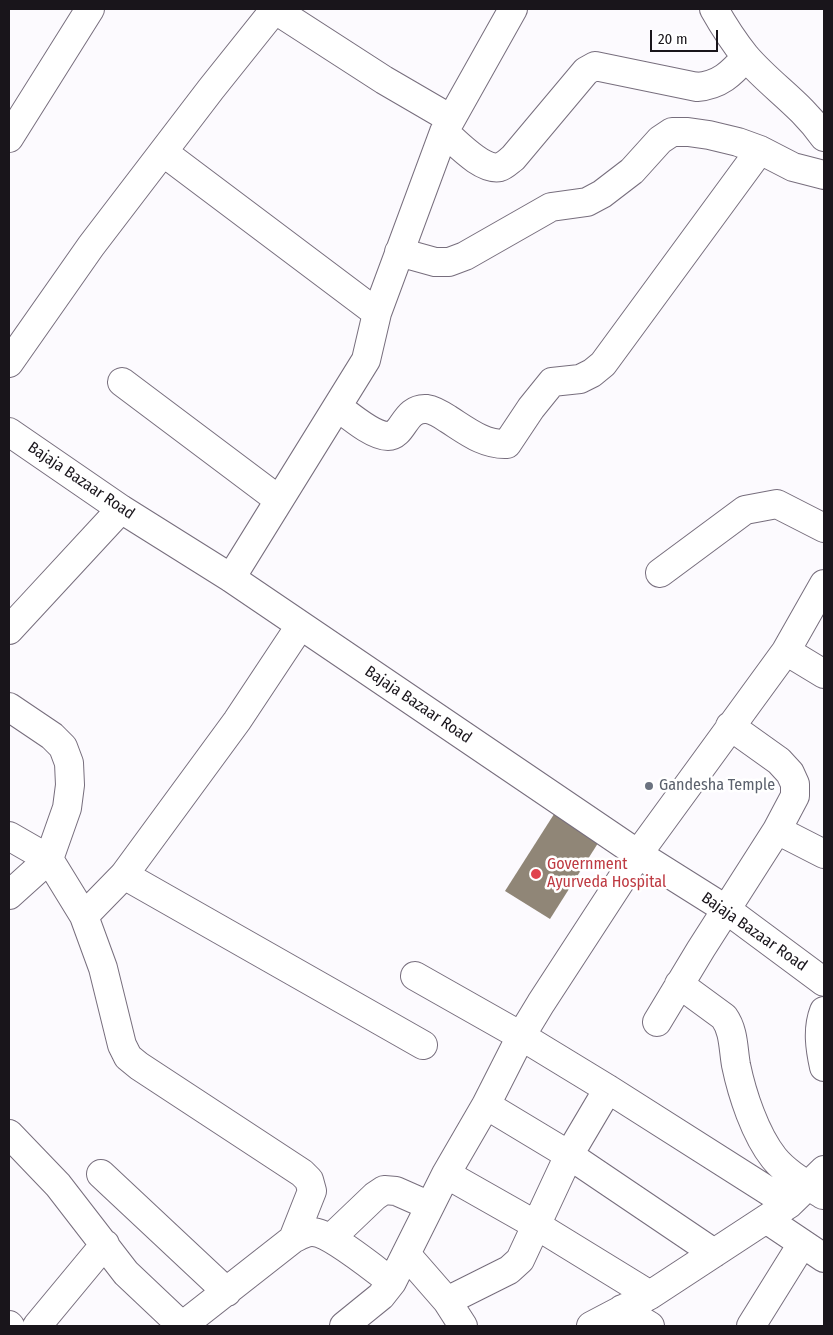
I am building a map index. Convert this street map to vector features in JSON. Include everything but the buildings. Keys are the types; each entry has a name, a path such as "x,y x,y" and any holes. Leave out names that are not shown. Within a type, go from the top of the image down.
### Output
{"street":[{"path":"9,138 90,9"},
{"path":"9,363 91,246 275,9 384,80 447,126 481,164 489,167 501,167 513,158 586,71 595,66 697,87 709,86 720,80 733,72 746,57"},
{"path":"231,578 366,360 377,313 447,126 513,9"},
{"path":"714,9 746,57 805,112 824,136"},
{"path":"399,252 435,262 449,262 466,256 551,207 587,202 602,194 632,171 660,140 672,132 709,135 738,142 760,150 793,167 824,175"},
{"path":"338,407 372,431 388,436 397,433 407,417 416,411 427,409 442,415 484,441 497,445 507,444 531,408 552,382 580,379 604,364 760,150"},
{"path":"164,152 377,313"},
{"path":"122,382 279,500"},
{"name":"Bajaja Bazaar Road","path":"9,432 121,509 231,578 638,854 727,910 824,982"},
{"path":"660,573 744,510 777,504 824,528"},
{"path":"9,630 121,509"},
{"path":"344,1326 381,1296 392,1282 446,1174 541,1003 638,854 817,607 824,584"},
{"path":"84,916 124,875 237,721 300,626"},
{"path":"786,650 824,674"},
{"path":"9,706 52,736 63,747 70,764 67,808 49,859 9,895"},
{"path":"658,1022 679,984 777,830 795,796 795,784 790,773 779,761 730,726"},
{"path":"777,830 824,854"},
{"path":"9,836 49,859 84,916 104,968 116,1016 117,1030 128,1057 222,1122 302,1173 309,1180 312,1191 293,1239"},
{"path":"124,875 423,1045"},
{"path":"414,976 521,1036 608,1089 811,1189"},
{"path":"679,984 724,1017 732,1032 740,1079 751,1114 763,1140 773,1157 811,1189"},
{"path":"824,1011 819,1047 824,1067"},
{"path":"447,1301 508,1270 520,1260 569,1155 608,1089"},
{"path":"486,1104 569,1155 714,1253"},
{"path":"9,1134 58,1185 138,1285 182,1326 293,1239 303,1234 313,1232 331,1238 392,1282"},
{"path":"101,1174 227,1292"},
{"path":"446,1174 536,1225 650,1295"},
{"path":"591,1326 650,1295 811,1189"},
{"path":"331,1238 375,1196 384,1190 396,1190 430,1206"},
{"path":"751,1326 813,1251 766,1220"},
{"path":"37,1326 105,1244"},
{"path":"406,1254 447,1301 463,1326"},
{"path":"622,1309 650,1326"}],"place":[{"name":"Gandesha Temple","path":"649,786"},
{"name":"Government Ayurveda Hospital","path":"536,874"}]}
